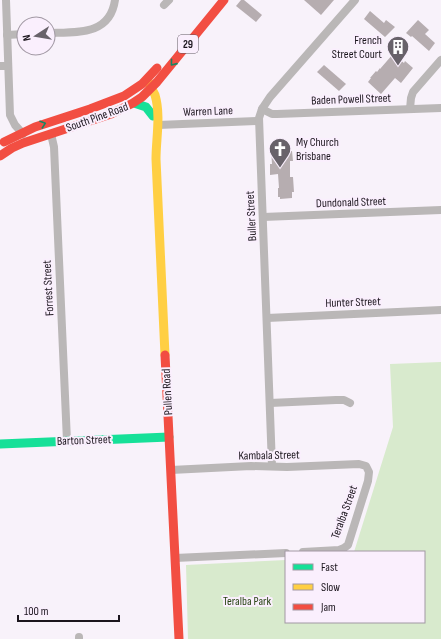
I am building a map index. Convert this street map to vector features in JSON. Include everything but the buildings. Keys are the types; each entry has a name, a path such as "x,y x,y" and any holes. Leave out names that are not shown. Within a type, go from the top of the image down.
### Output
{"main road":[{"name":"South Pine Road","path":"0,145 21,133 117,99 130,92 145,81 214,0"},
{"name":"South Pine Road","path":"0,156 12,148 28,141 119,111 134,103 150,91 224,0"},
{"name":"Pullen Road","path":"145,81 156,103 158,125 156,145"},
{"name":"Pullen Road","path":"150,91 156,145 179,639"},
{"path":"134,103 146,107 153,116"},
{"name":"Barton Street","path":"0,444 169,437"}],"street":[{"path":"6,0 7,35 4,66 10,115 15,125 28,141"},
{"path":"56,33 81,32 96,28 110,15 115,0"},
{"name":"Buller Street","path":"272,466 258,121 262,110 276,90 355,0"},
{"path":"7,35 16,34"},
{"path":"410,109 413,92 441,60"},
{"name":"Baden Powell Street","path":"262,110 272,114 277,114 441,108"},
{"name":"Warren Lane","path":"158,125 258,121"},
{"name":"Forrest Street","path":"50,134 54,147 67,441"},
{"name":"Dundonald Street","path":"263,217 441,210"},
{"name":"Hunter Street","path":"267,318 441,310"},
{"path":"270,403 336,400 344,400 350,403"},
{"name":"Kambala Street","path":"170,470 251,466 287,467 359,464 364,465 367,468"},
{"name":"Teralba Street","path":"321,551 339,550 346,547 349,542 368,481 369,474 367,468"},
{"path":"175,558 285,553"}],"green space":[{"name":"Teralba Park","path":"441,362 441,639 188,639 186,565 285,560 285,623 425,623 425,551 354,551 393,427 390,364"}],"traffic: fast":[{"path":"134,103 146,107 153,116"},
{"path":"0,444 169,437"}],"traffic: slow":[{"path":"148,81 155,95 158,111 156,159 165,355"}],"traffic: jam":[{"path":"0,156 23,143 111,114 142,97 157,82 224,0"},
{"path":"4,142 35,127 124,96 142,84 157,68"},
{"path":"165,355 179,639"}],"place":[{"name":"French Street Court","path":"398,66"},
{"name":"My Church Brisbane","path":"280,168"}]}
